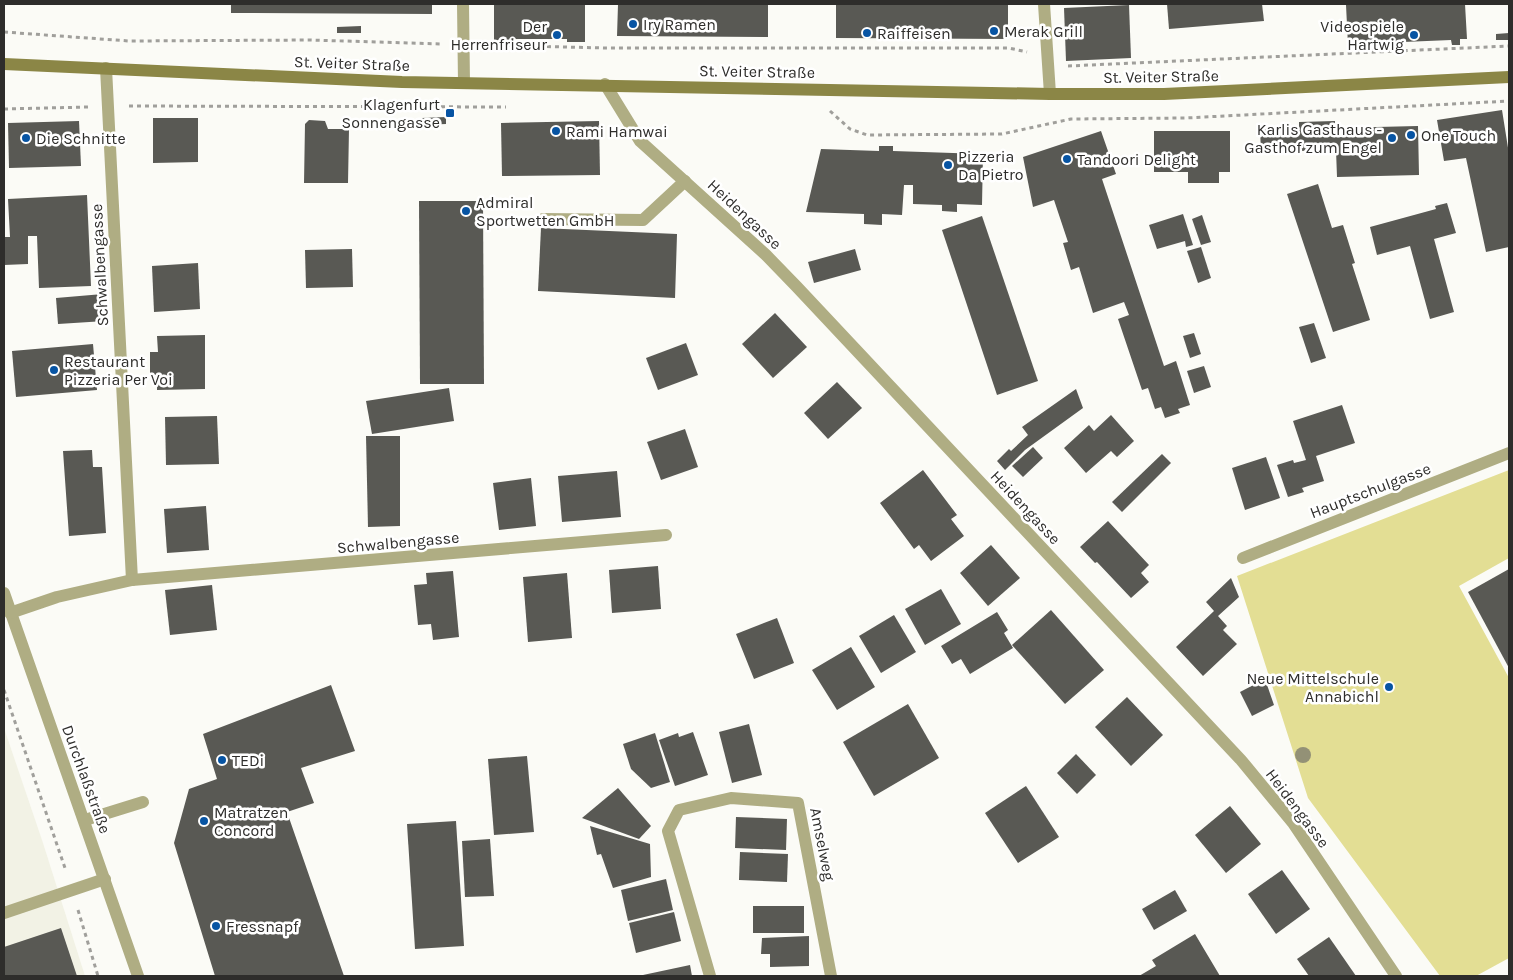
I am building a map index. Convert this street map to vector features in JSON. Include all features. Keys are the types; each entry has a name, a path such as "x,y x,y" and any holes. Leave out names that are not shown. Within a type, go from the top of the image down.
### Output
{"main road":[{"name":"St. Veiter Straße","path":"4,64 464,83 605,84 1050,94 1164,94 1509,77"}],"street":[{"path":"463,4 464,83"},
{"path":"1044,4 1050,94"},
{"name":"Schwalbengasse","path":"106,68 132,580"},
{"name":"Heidengasse","path":"605,84 640,141 766,256 1241,760 1293,823 1396,976"},
{"path":"543,220 643,220 685,181"},
{"name":"Hauptschulgasse","path":"1243,558 1509,453"},
{"name":"Schwalbengasse","path":"10,613 57,598 132,580 666,535"},
{"name":"Durchlaßstraße","path":"4,593 138,976"},
{"name":"Amselweg","path":"710,976 668,831 679,810 731,798 798,804 831,976"},
{"path":"85,820 144,802"},
{"path":"4,913 105,878"}],"path":[{"path":"4,32 128,41 311,40 605,48 1010,48 1048,57 1067,66 1509,46"},
{"path":"824,106 850,129 867,134 1002,134 1071,120 1186,118 1509,101"},
{"path":"4,109 107,106 510,107"},
{"path":"4,690 72,890 98,976"}],"shaded area":[{"name":"Neue Mittelschule Annabichl","path":"1509,470 1509,558 1459,586 1509,678 1509,958 1476,976 1440,976 1308,798 1237,576"},
{"path":"4,728 43,843 85,976 4,976"}],"building":[{"path":"231,4 432,4 432,14 231,13"},
{"path":"494,4 585,4 585,42 567,42 567,39 512,39 512,43 494,43"},
{"path":"618,4 768,4 768,37 617,36"},
{"path":"836,4 1008,4 1008,39 836,38"},
{"path":"1167,4 1262,4 1264,21 1169,29"},
{"path":"1465,4 1467,39 1460,39 1460,45 1452,45 1451,40 1403,42 1385,43 1385,49 1368,50 1368,44 1348,45 1346,5"},
{"path":"1129,5 1131,58 1066,61 1064,8"},
{"path":"361,26 361,33 337,33 337,27"},
{"path":"1509,33 1509,40 1496,40 1496,34"},
{"path":"1502,110 1509,154 1509,247 1486,252 1466,158 1444,161 1437,120"},
{"path":"446,117 446,124 422,125 422,118"},
{"path":"153,118 198,118 198,162 153,163"},
{"path":"309,120 325,121 328,129 349,129 348,183 304,183 305,124"},
{"path":"79,121 81,166 9,168 8,123"},
{"path":"599,121 600,175 502,176 501,123"},
{"path":"1335,121 1335,128 1418,126 1419,175 1337,177 1336,150 1261,152 1260,129 1299,128 1299,122"},
{"path":"1101,131 1116,174 1102,179 1164,366 1176,361 1190,405 1178,409 1180,413 1165,418 1161,407 1155,409 1148,388 1142,390 1118,319 1129,315 1124,302 1093,313 1079,267 1071,270 1063,243 1068,242 1054,200 1033,207 1023,157"},
{"path":"1154,131 1230,131 1230,172 1219,172 1219,183 1188,183 1188,172 1154,172"},
{"path":"879,146 893,146 893,151 983,154 982,205 957,204 957,212 942,211 942,205 913,204 913,185 904,185 902,215 882,214 882,225 864,224 864,214 806,212 821,149 879,151"},
{"path":"1318,184 1332,228 1343,225 1355,263 1352,264 1370,320 1333,332 1287,194"},
{"path":"87,195 91,286 39,288 37,236 28,236 28,264 4,265 4,237 10,237 8,199"},
{"path":"419,201 483,201 484,384 420,384"},
{"path":"1447,203 1456,233 1434,239 1454,312 1430,319 1410,246 1377,255 1370,227 1436,209 1435,206"},
{"path":"1183,214 1193,245 1186,247 1185,241 1157,249 1149,225"},
{"path":"1202,215 1211,242 1201,245 1192,219"},
{"path":"982,216 1038,381 997,395 942,230"},
{"path":"541,228 677,234 675,298 538,291"},
{"path":"1201,247 1211,278 1198,283 1187,251"},
{"path":"352,249 353,287 306,288 305,250"},
{"path":"855,249 861,270 814,283 808,262"},
{"path":"198,263 200,309 154,312 152,266"},
{"path":"103,294 105,321 58,324 56,298"},
{"path":"775,313 807,347 773,378 742,344"},
{"path":"1314,323 1326,358 1311,363 1299,327"},
{"path":"1194,333 1201,354 1190,358 1183,336"},
{"path":"205,335 205,389 157,390 157,375 150,375 150,352 158,352 157,336"},
{"path":"686,343 698,375 658,390 646,358"},
{"name":"Restaurant Pizzeria Per Voi","path":"93,344 97,390 16,397 12,351"},
{"path":"1204,366 1211,387 1194,393 1187,371"},
{"path":"837,382 862,408 828,439 804,413"},
{"path":"449,388 454,421 372,434 366,401"},
{"path":"1076,389 1083,408 1025,450 1005,470 997,461 1028,435 1022,427"},
{"path":"1342,405 1355,443 1316,456 1324,481 1302,488 1304,492 1288,497 1277,465 1293,460 1294,463 1306,460 1293,421"},
{"path":"1111,415 1134,441 1117,457 1111,451 1086,473 1064,448 1089,425 1094,431"},
{"path":"217,416 219,464 166,465 165,417"},
{"path":"685,429 698,467 661,480 647,442"},
{"path":"366,436 400,436 400,526 368,527"},
{"path":"1033,447 1043,458 1023,477 1012,466"},
{"path":"92,450 93,467 102,467 106,533 69,536 63,451"},
{"path":"1162,454 1171,463 1122,512 1112,502"},
{"path":"1266,457 1280,498 1245,510 1232,468"},
{"path":"923,470 957,515 951,519 964,536 931,561 919,545 914,549 880,503"},
{"path":"617,471 621,517 562,522 558,476"},
{"path":"531,478 536,526 499,530 493,483"},
{"path":"206,506 209,550 167,553 164,509"},
{"path":"1108,521 1149,565 1141,573 1149,582 1131,598 1080,547"},
{"path":"991,545 1020,578 988,606 960,573"},
{"path":"658,566 661,609 612,613 609,570"},
{"path":"1509,569 1509,668 1468,592"},
{"path":"453,571 459,637 433,640 431,624 418,625 414,585 427,584 426,573"},
{"path":"567,573 572,638 528,642 523,577"},
{"path":"1231,578 1239,597 1218,616 1227,626 1223,630 1237,644 1203,676 1176,647 1214,611 1206,602"},
{"path":"212,585 217,630 170,635 165,590"},
{"path":"941,589 961,624 925,645 905,609"},
{"path":"1051,610 1104,670 1065,704 1012,645"},
{"path":"997,612 1008,630 1004,633 1013,648 970,674 961,659 952,664 941,646"},
{"path":"894,615 916,652 881,673 859,636"},
{"path":"777,618 794,663 754,679 736,634"},
{"path":"851,647 875,687 837,710 812,670"},
{"path":"1265,679 1274,705 1252,716 1240,692"},
{"path":"331,685 355,751 301,768 314,803 287,812 344,976 215,976 174,843 189,789 217,779 203,734"},
{"path":"1127,697 1163,735 1131,766 1095,727"},
{"path":"908,704 939,758 874,796 843,742"},
{"path":"749,724 762,775 732,783 719,732"},
{"path":"693,732 708,775 675,786 659,740 678,733 679,737"},
{"path":"655,733 670,782 651,788 631,769 623,744"},
{"path":"1076,754 1096,775 1077,794 1057,773"},
{"path":"527,756 534,832 494,835 488,759"},
{"path":"1026,786 1059,837 1018,863 985,813"},
{"path":"618,788 651,826 639,839 582,818"},
{"path":"1230,806 1261,844 1226,873 1195,835"},
{"path":"736,817 787,819 786,850 735,848"},
{"path":"456,821 464,946 415,949 407,824"},
{"path":"590,826 650,844 651,877 613,888 601,854 597,855"},
{"path":"490,839 494,896 465,897 462,841"},
{"path":"740,852 788,854 787,882 739,880"},
{"path":"1282,870 1310,909 1276,934 1248,894"},
{"path":"666,879 673,910 628,921 621,890"},
{"path":"1175,890 1187,911 1154,930 1142,909"},
{"path":"753,906 804,906 804,933 753,933"},
{"path":"674,912 681,941 636,953 629,923"},
{"path":"61,928 77,976 4,976 4,947"},
{"path":"1195,934 1220,976 1139,976 1156,966 1152,960"},
{"path":"809,936 809,966 770,967 770,954 761,954 762,938"},
{"path":"1329,937 1356,976 1309,976 1297,959"},
{"path":"690,965 692,976 643,976 643,975"}],"place":[{"name":"Iry Ramen","path":"633,24"},
{"name":"Merak Grill","path":"994,31"},
{"name":"Raiffeisen","path":"867,33"},
{"name":"Der Herrenfriseur","path":"557,35"},
{"name":"Videospiele Hartwig","path":"1414,35"},
{"name":"Klagenfurt Sonnengasse","path":"450,113"},
{"name":"Rami Hamwai","path":"556,131"},
{"name":"One Touch","path":"1411,135"},
{"name":"Die Schnitte","path":"26,138"},
{"name":"Karlis Gasthaus - Gasthof zum Engel","path":"1392,138"},
{"name":"Tandoori Delight","path":"1067,159"},
{"name":"Pizzeria Da Pietro","path":"948,165"},
{"name":"Admiral Sportwetten GmbH","path":"466,211"},
{"name":"Restaurant Pizzeria Per Voi","path":"54,370"},
{"name":"Neue Mittelschule Annabichl","path":"1389,687"},
{"name":"TEDi","path":"222,760"},
{"name":"Matratzen Concord","path":"204,821"},
{"name":"Fressnapf","path":"216,926"}]}
